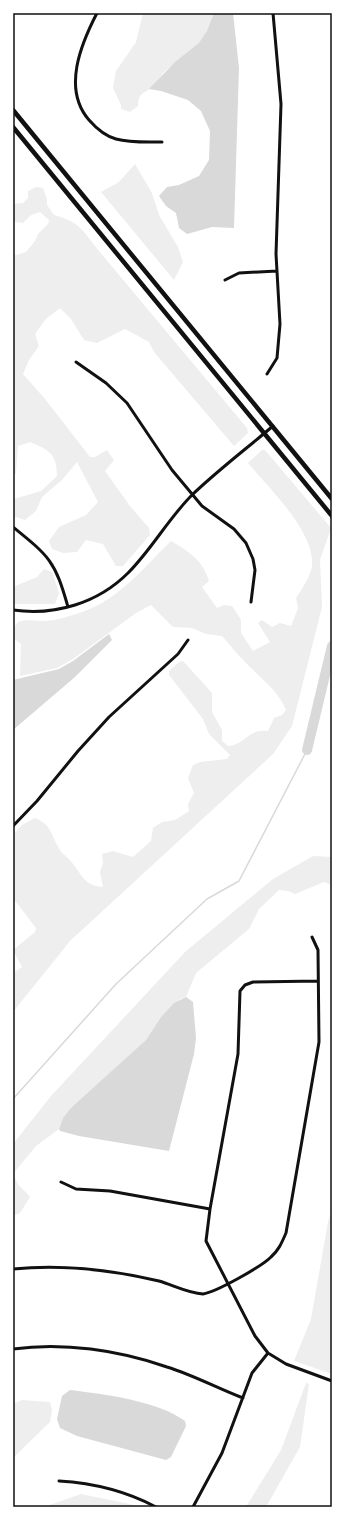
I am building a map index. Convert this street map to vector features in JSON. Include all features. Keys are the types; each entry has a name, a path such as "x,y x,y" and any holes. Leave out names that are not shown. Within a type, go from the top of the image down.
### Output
{"main road":[{"path":"13,110 332,499"},
{"path":"13,127 332,516"},
{"path":"69,195 78,189"}],"street":[{"path":"97,13 83,45 76,72 76,92 82,110 99,130 115,139 126,141 162,142"},
{"path":"267,374 277,358 280,308 277,271 280,104 273,13"},
{"path":"225,280 239,273 277,271"},
{"path":"76,362 106,382 127,403 172,470 192,495 210,513 234,529 246,543 253,559 255,570 251,602"},
{"path":"13,610 44,612 68,607 101,594 128,573 192,495 273,426"},
{"path":"13,527 40,549 50,560 59,577 68,607"},
{"path":"13,826 37,801 73,756 105,720 173,658 188,640"},
{"path":"13,1269 72,1268 100,1271 160,1282 203,1294 227,1284 269,1260 280,1247 286,1233 317,1060 319,1042 318,950 312,937"},
{"path":"318,981 252,982 245,985 240,991 238,1054 210,1209 206,1241 227,1284 256,1336 268,1353 286,1364 332,1381"},
{"path":"61,1182 76,1189 110,1191 210,1209"},
{"path":"13,1350 38,1348 76,1348 125,1355 167,1367 243,1398"},
{"path":"193,1507 222,1453 255,1368 268,1353"},
{"path":"59,1481 108,1488 137,1498 156,1507"}],"shaded area":[{"path":"143,13 214,13 202,41 165,71 153,86 140,96 138,106 130,112 121,109 121,105 113,88 116,71 136,42"},
{"path":"214,13 233,13 239,68 234,228 212,227 187,234 179,228 176,213 166,206 159,196 167,187 179,185 199,176 209,160 210,131 201,111 188,100 161,91 149,89 175,62 199,43 207,31"},
{"path":"135,164 152,193 159,215 178,247 183,262 174,280 101,192 119,182"},
{"path":"36,187 43,188 47,199 47,205 54,215 73,222 85,234 247,428 248,433 234,446 154,352 149,342 125,329 97,343 84,340 71,319 60,308 46,319 35,334 39,346 29,360 23,374 45,399 90,457 95,457 107,450 114,460 105,471 130,506 149,528 150,535 123,566 116,566 103,544 86,540 77,552 63,553 52,549 49,541 59,527 86,515 98,502 77,462 62,480 42,497 36,511 25,520 13,516 14,499 41,491 57,476 57,469 51,454 47,450 30,442 18,446 16,473 13,476 13,256 26,252 35,241 38,234 48,224 49,220 40,212 31,215 23,223 15,222 13,218 13,204 23,203 28,198 28,191"},
{"path":"262,450 265,450 331,528 320,560 322,607 292,726 273,754 70,941 13,1012 13,973 22,967 13,950 35,932 36,928 13,898 13,835 22,825 35,818 45,824 61,851 83,878 91,884 103,887 100,872 103,863 102,854 113,851 133,857 151,841 153,828 162,822 175,820 189,811 188,804 194,793 188,778 193,765 200,762 227,759 230,755 209,734 203,719 169,675 169,671 179,662 183,661 212,693 212,712 222,730 222,741 228,746 239,743 255,732 268,731 274,718 282,715 286,710 283,703 268,684 242,659 222,636 206,634 192,628 173,627 151,605 136,613 73,659 57,668 20,676 21,644 13,638 15,626 26,620 47,621 66,617 89,610 103,603 127,585 171,541 194,557 203,567 209,581 202,587 217,608 224,605 232,606 241,620 241,633 253,651 270,642 258,623 262,620 272,627 280,623 291,626 298,608 296,598 310,574 312,559 304,533 296,520 248,463"},
{"path":"44,569 52,572 59,593 55,604 13,604 13,587 37,577"},
{"path":"109,634 112,640 75,677 13,730 13,680 59,669 73,661"},
{"path":"313,856 332,857 332,885 324,882 295,894 288,891 279,890 259,909 249,929 196,973 186,997 180,999 161,1017 146,1040 63,1118 59,1129 36,1146 13,1174 13,1144 51,1096 185,952 273,879"},
{"path":"186,997 193,1002 196,1038 194,1054 169,1151 79,1136 60,1131 59,1129 63,1118 71,1108 146,1040 161,1017 174,1003"},
{"path":"13,1175 18,1184 30,1197 20,1213 13,1216"},
{"path":"332,1208 332,1374 294,1361 311,1319 328,1222"},
{"path":"306,1383 309,1384 300,1447 266,1507 246,1507 281,1450"},
{"path":"70,1390 114,1396 146,1403 174,1414 185,1421 186,1426 171,1457 166,1460 77,1436 60,1428 57,1419 62,1396"},
{"path":"22,1400 50,1402 52,1410 50,1422 13,1458 13,1404"},
{"path":"81,1494 130,1504 137,1507 44,1507"}],"waterway":[{"path":"307,750 332,646"},
{"path":"13,1099 116,984 207,899 239,881 307,750"}]}
